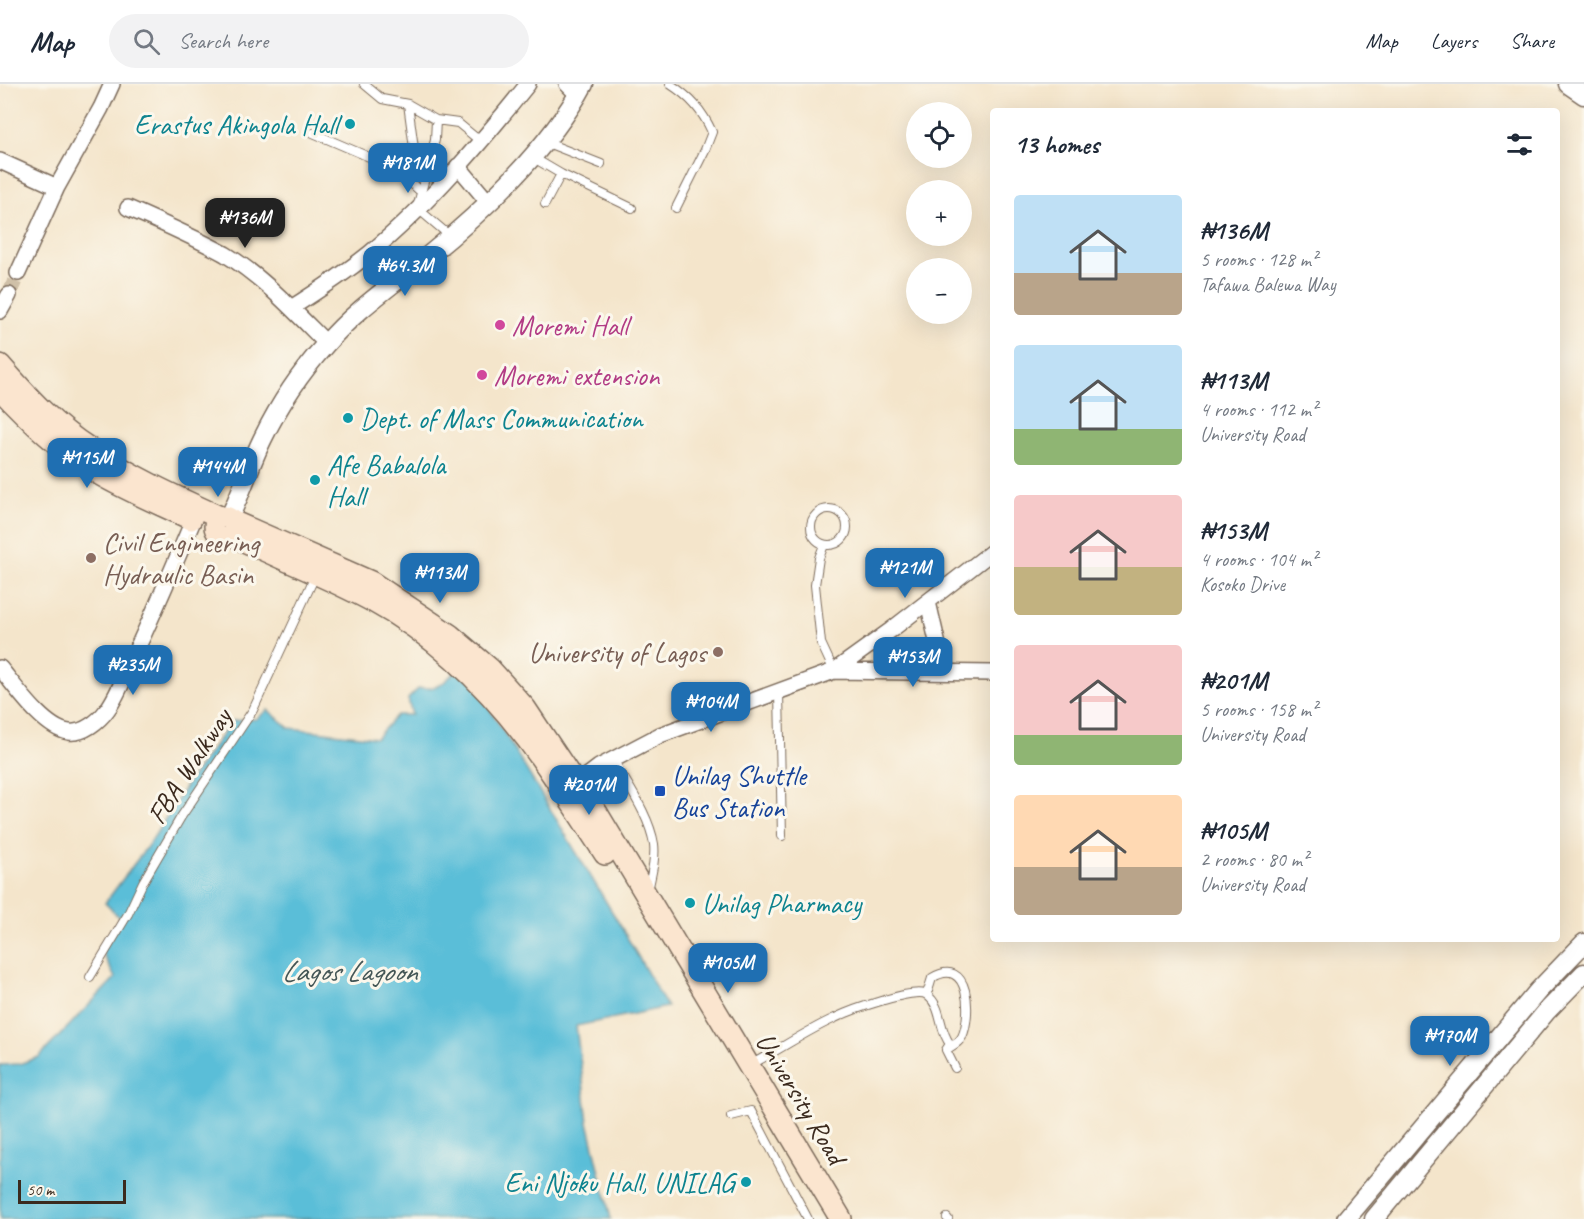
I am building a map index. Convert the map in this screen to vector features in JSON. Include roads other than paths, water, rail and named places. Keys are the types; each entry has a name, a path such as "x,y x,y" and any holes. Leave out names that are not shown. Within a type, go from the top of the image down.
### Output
{"main road":[{"name":"University Road","path":"0,365 34,404 89,449 196,514"},
{"name":"University Road","path":"0,389 45,434 99,474 225,524 319,567 409,623 466,668 597,813 841,1219"},
{"name":"University Road","path":"573,789 615,868 824,1219"}],"street":[{"path":"18,273 57,187 112,84"},
{"path":"291,308 370,252 481,142 528,84"},
{"path":"1568,84 1584,94"},
{"path":"225,524 241,494 262,439 290,391 326,343 353,315 451,237 489,203 544,142 576,88"},
{"path":"0,161 57,187"},
{"path":"458,166 489,203"},
{"path":"128,208 226,255 253,274 326,343"},
{"path":"0,311 9,295"},
{"path":"0,668 45,720 56,727 69,732 80,730 97,722 108,709 120,686 196,514"},
{"path":"573,789 599,767 660,735 834,671 990,553"},
{"path":"928,602 944,671"},
{"path":"834,671 990,673"},
{"path":"1346,1219 1539,991 1584,943"},
{"path":"1374,1219 1546,1012 1584,973"}],"lane":[{"path":"364,84 382,99 408,104 436,120 458,123 481,142"},
{"path":"670,84 688,96 705,117 712,132 676,208"},
{"path":"400,173 414,148 408,104"},
{"path":"420,200 435,140 436,120"},
{"path":"313,133 395,168 451,237"},
{"path":"544,142 602,164"},
{"path":"531,157 632,208"},
{"path":"545,204 561,174"},
{"path":"832,510 845,520 846,531 840,541 830,545 824,544 814,538 811,526 820,511 832,510"},
{"path":"824,544 819,558 815,585 821,643 834,671"},
{"name":"FBA Walkway","path":"90,977 128,914 143,882 181,817 253,710 319,567"},
{"path":"779,692 782,836"},
{"path":"614,759 647,823 654,845 653,871 646,895"},
{"path":"927,994 932,978 946,972 955,974 962,981 967,1010 962,1038 946,1050"},
{"path":"749,1065 835,1018 902,995 920,992 927,994 938,1008 944,1036 950,1044 946,1050"},
{"path":"946,1050 955,1068"},
{"path":"731,1116 751,1111 808,1219"}],"water":[{"name":"Lagos Lagoon","path":"456,670 473,681 667,1007 576,1026 588,1122 611,1219 0,1219 0,1065 19,1064 39,1057 115,978 101,950 121,919 105,903 152,840 191,778 232,721 256,719 268,710 289,728 376,738 397,715 412,715 408,699 419,688 440,685"}],"tunnel":[{"path":"9,295 18,273"}],"place":[{"name":"Erastus Akingola Hall","path":"350,124"},
{"name":"Moremi Hall","path":"500,325"},
{"name":"Moremi extension","path":"482,375"},
{"name":"Dept. of Mass Communication","path":"348,418"},
{"name":"Afe Babalola Hall","path":"315,480"},
{"name":"Civil Engineering Hydraulic Basin","path":"91,558"},
{"name":"University of Lagos","path":"718,652"},
{"name":"Unilag Shuttle Bus Station","path":"660,791"},
{"name":"Unilag Pharmacy","path":"690,903"},
{"name":"Eni Njoku Hall, UNILAG","path":"746,1182"}]}
